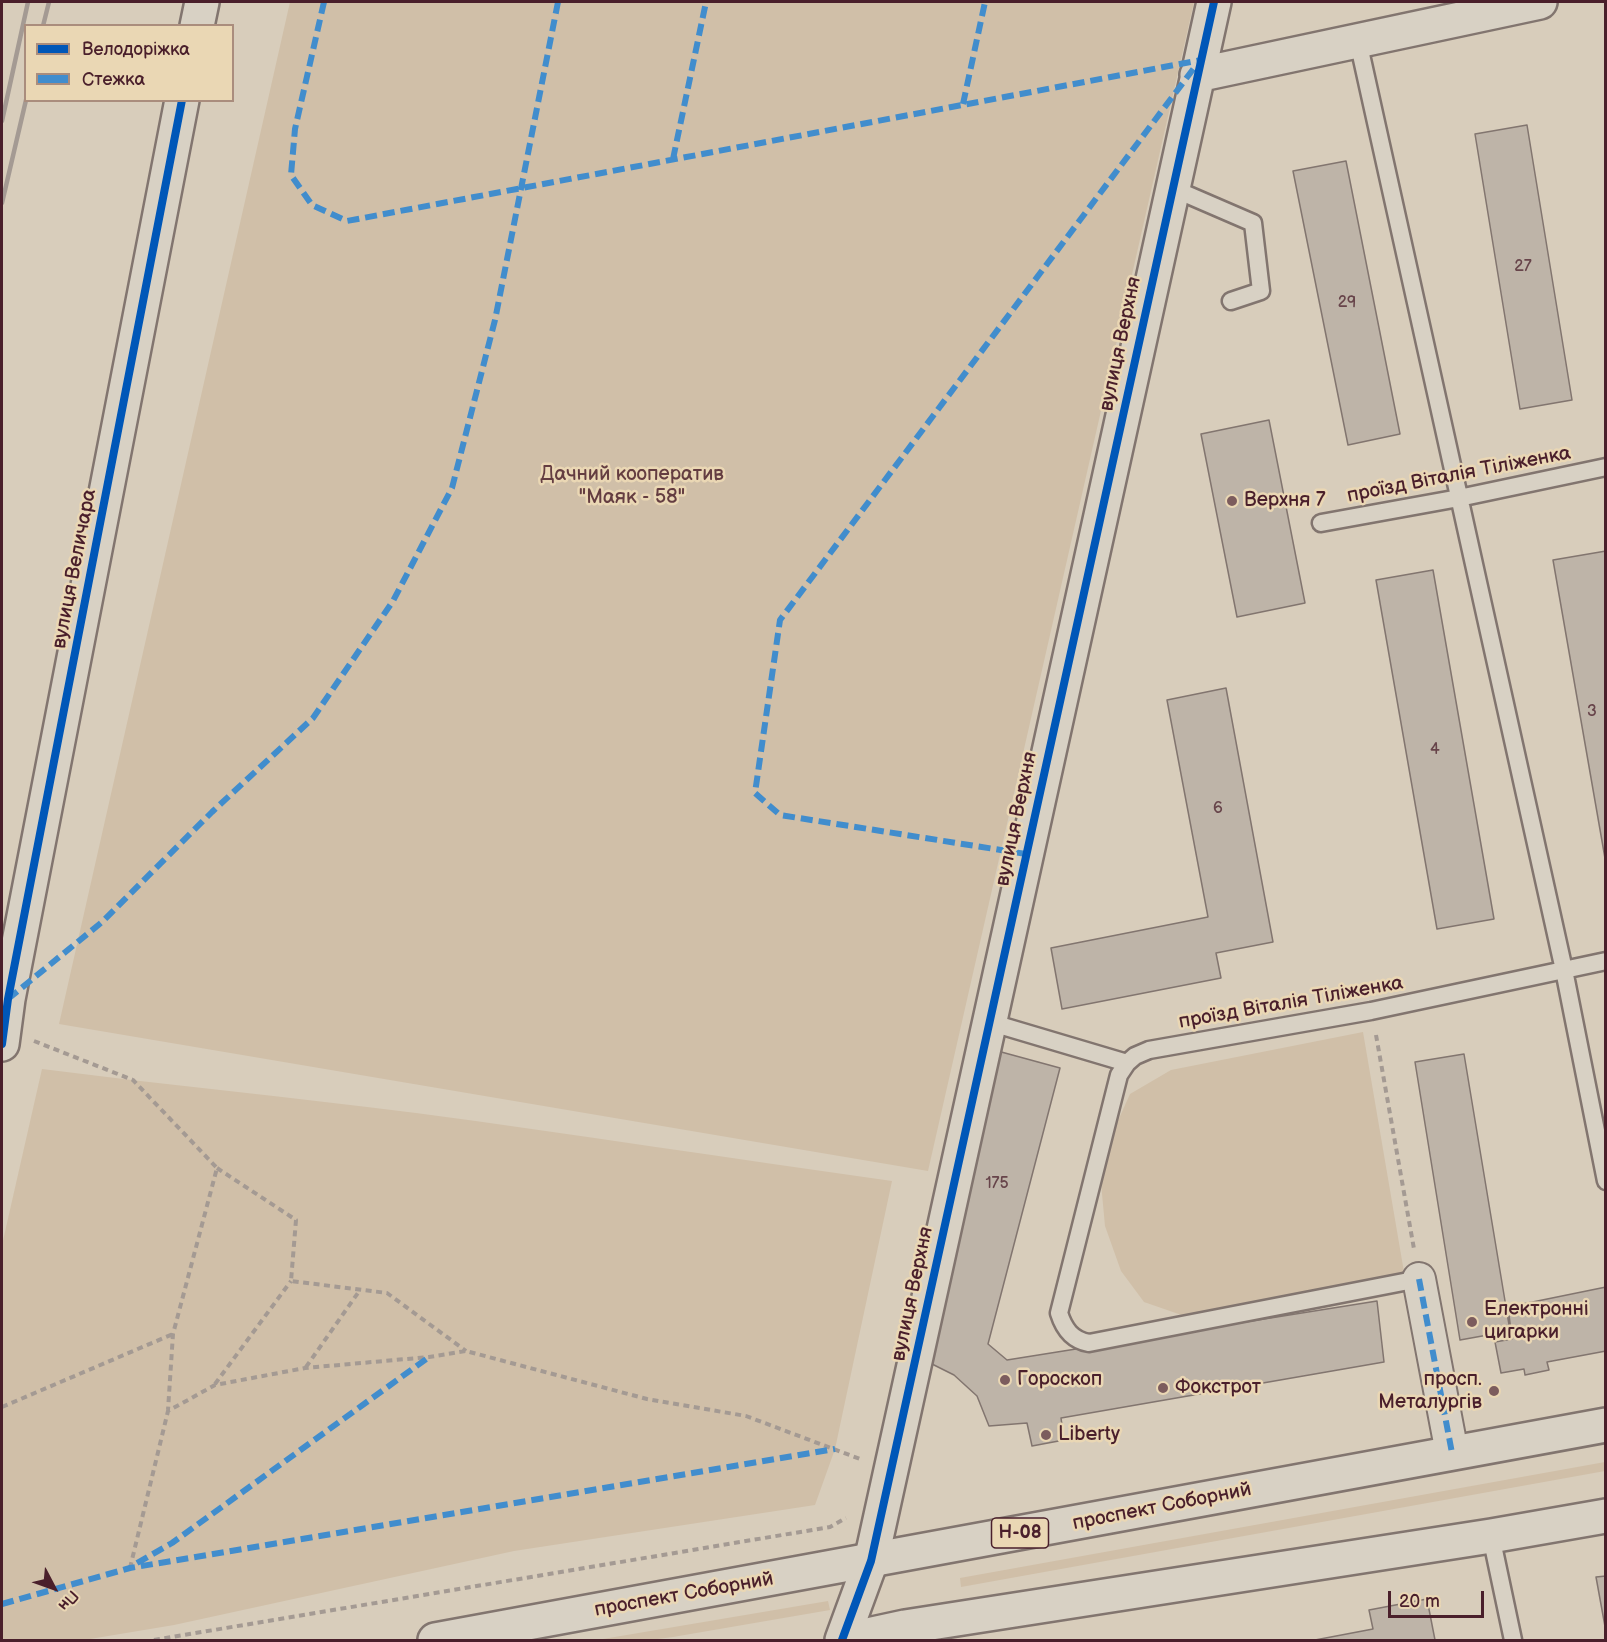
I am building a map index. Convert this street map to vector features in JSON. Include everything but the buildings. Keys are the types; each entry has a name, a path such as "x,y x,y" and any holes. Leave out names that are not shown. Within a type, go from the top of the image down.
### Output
{"street":[{"path":"197,24 202,2"},
{"name":"вулиця Верхня","path":"844,1641 871,1561 1214,2"},
{"path":"1197,75 1540,2"},
{"name":"вулиця Величара","path":"3,1037 8,999 183,102"},
{"path":"1419,1280 1452,1453"},
{"name":"проспект Соборний","path":"435,1641 1605,1425"},
{"path":"844,1641 917,1625 1491,1536 1605,1516"}],"lane":[{"path":"1358,41 1564,970 1605,1181"},
{"path":"1172,188 1253,223 1261,291 1231,302"},
{"name":"проїзд Віталія Тіліженка","path":"1321,523 1459,498 1605,467"},
{"name":"проїзд Віталія Тіліженка","path":"1127,1063 1135,1056 1149,1050 1371,1011 1605,961"},
{"path":"989,1022 1127,1063 1119,1075 1059,1313 1071,1335 1080,1341 1089,1343 1419,1280"},
{"path":"1491,1536 1513,1641"}],"path":[{"path":"1371,1011 1419,1280"},
{"path":"3,1037 133,1080 218,1168 296,1220 291,1281 215,1385"},
{"path":"130,1568 168,1410 173,1334 218,1168"},
{"path":"291,1281 387,1293 466,1351 647,1399 746,1416 862,1460"},
{"path":"305,1368 360,1289"},
{"path":"2,1407 173,1334"},
{"path":"168,1410 215,1385 305,1368 429,1357 466,1351"},
{"path":"154,1641 830,1527 848,1518"}],"green space":[{"name":"Дачний кооператив \"Маяк - 58\"","path":"290,2 1194,2 928,1171 59,1024"},
{"path":"1363,1032 1405,1278 1193,1319 1144,1302 1121,1271 1105,1226 1101,1183 1112,1134 1130,1094 1171,1070"},
{"path":"42,1069 416,1113 892,1181 835,1449 815,1505 514,1551 174,1625 84,1640 2,1640 2,1245"},
{"path":"1605,1462 1605,1471 961,1587 960,1578"},
{"path":"828,1601 830,1610 673,1637 650,1640 597,1640"}],"railway":[{"path":"2,121 28,2"},
{"path":"44,24 49,2"},
{"path":"2,203 26,102"}],"marked path":[{"path":"324,2 295,129 291,175 312,205 347,221 1201,60"},
{"path":"8,999 102,922 212,812 313,718 393,601 452,488 495,320 558,2"},
{"path":"673,159 706,2"},
{"path":"963,104 985,2"},
{"path":"1026,854 780,815 755,793 780,620 1197,64"},
{"path":"1419,1279 1452,1453"},
{"path":"137,1563 172,1543 429,1357"},
{"path":"2,1604 130,1568 835,1449"}],"cycle path":[{"path":"842,1640 871,1561 1214,2"},
{"path":"2,1044 8,999 182,102"}],"place":[{"name":"Верхня 7","path":"1232,501"},
{"name":"Електронні цигарки","path":"1472,1322"},
{"name":"Гороскоп","path":"1005,1380"},
{"name":"Фокстрот","path":"1163,1388"},
{"name":"просп. Металургів","path":"1494,1391"},
{"name":"Liberty","path":"1046,1435"}]}
